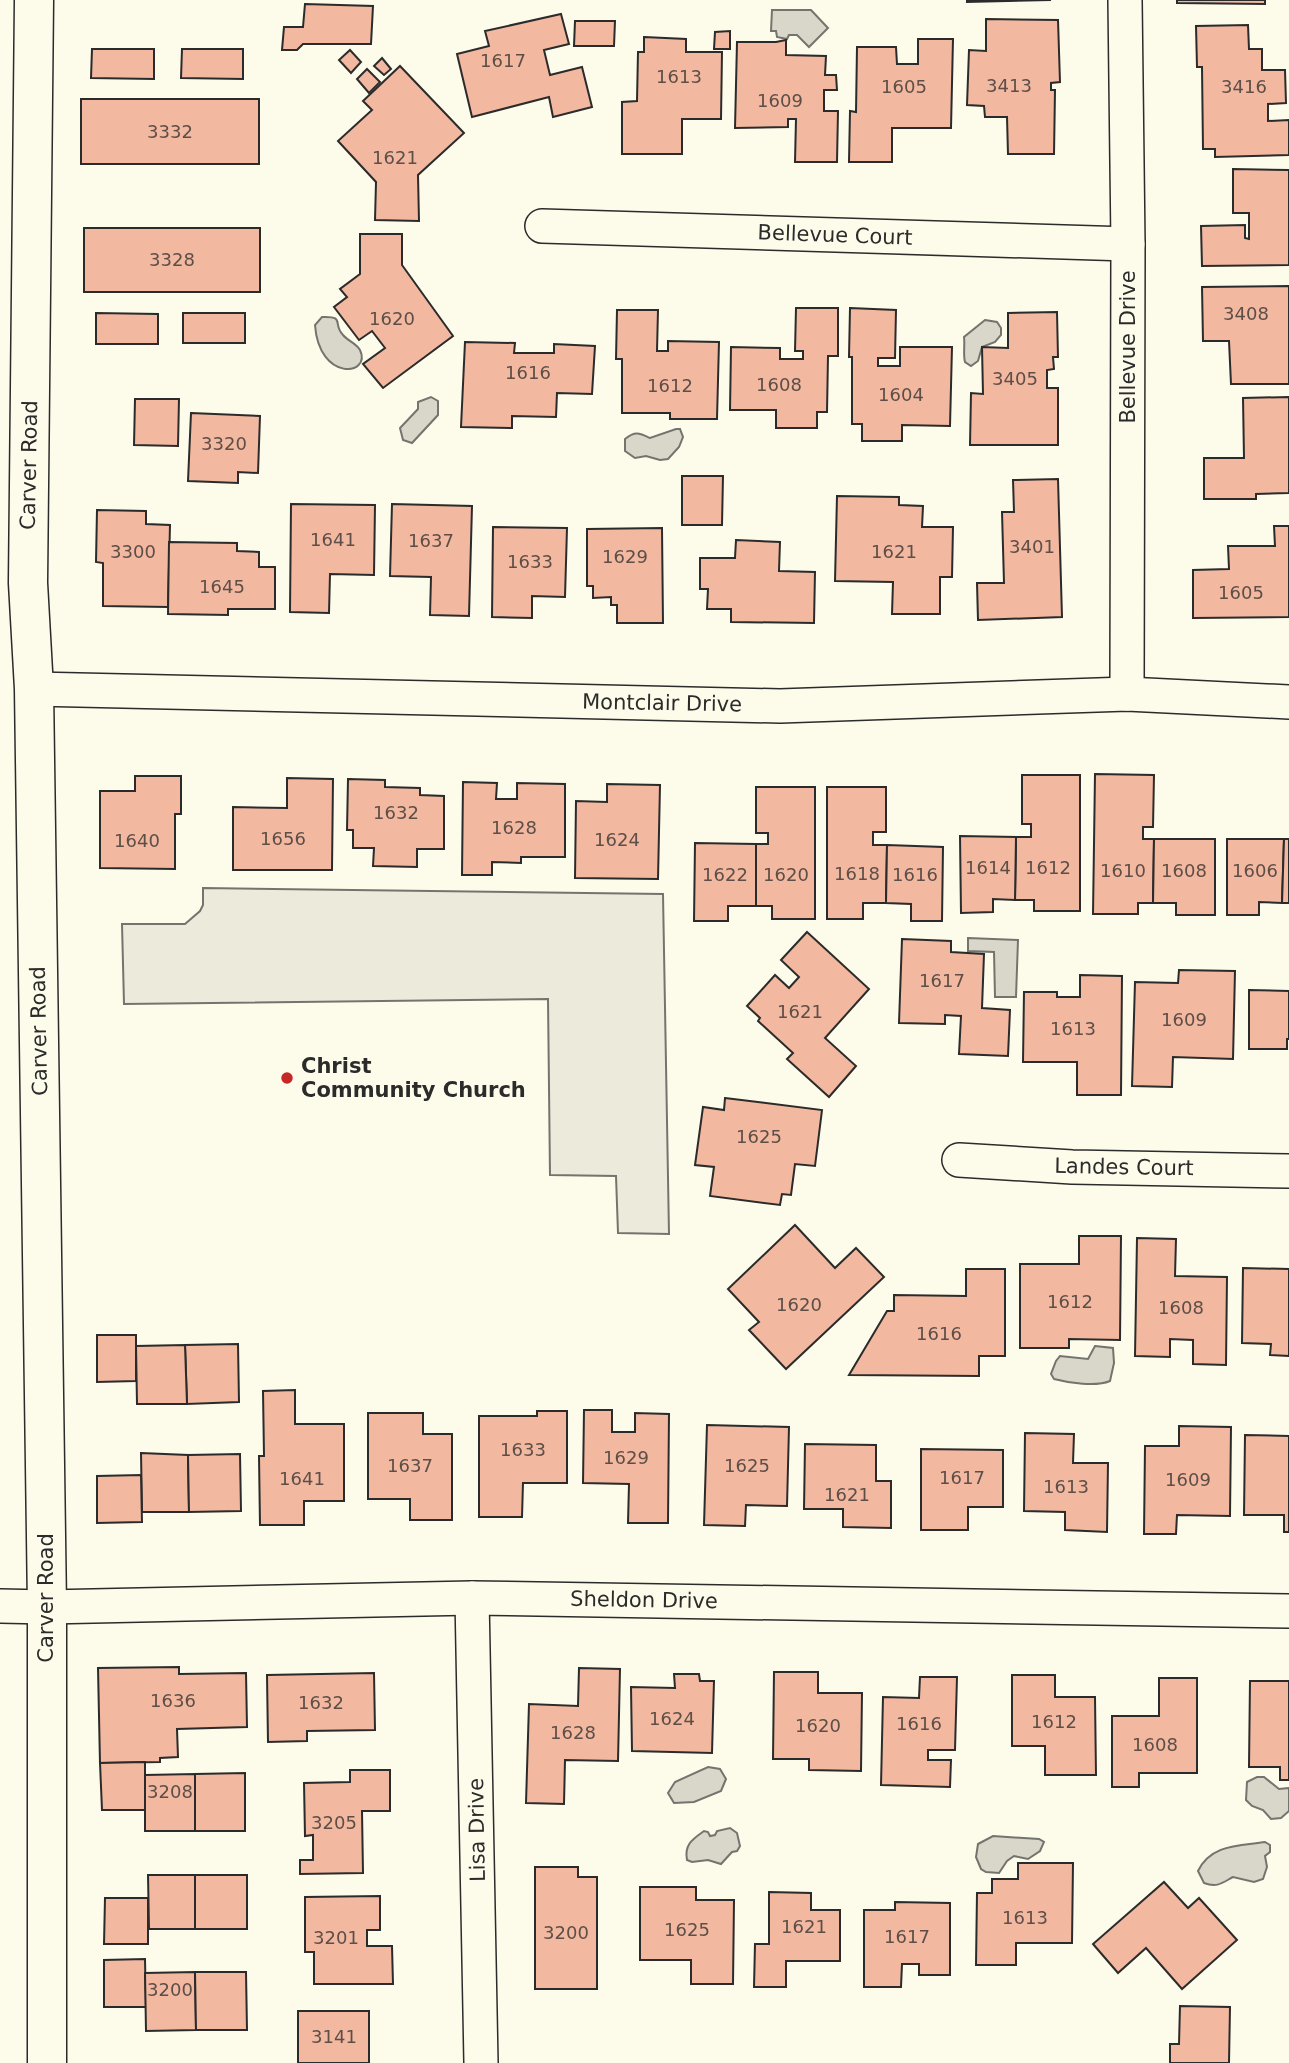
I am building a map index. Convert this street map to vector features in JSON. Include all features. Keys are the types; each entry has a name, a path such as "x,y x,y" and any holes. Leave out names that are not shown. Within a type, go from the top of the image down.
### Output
{"street":[{"name":"Carver Road","path":"34,0 28,583 34,690 47,1607 47,2063"},
{"name":"Bellevue Drive","path":"1125,0 1128,244 1127,694"},
{"name":"Bellevue Court","path":"542,226 1128,244"},
{"name":"Montclair Drive","path":"34,690 780,706 1127,694 1289,702"},
{"name":"Landes Court","path":"959,1160 1072,1167 1289,1171"},
{"name":"Sheldon Drive","path":"0,1606 472,1598 1289,1611"},
{"name":"Lisa Drive","path":"472,1598 481,2063"}],"shaded area":[{"path":"772,10 811,10 828,28 809,47 797,35 789,35 787,39 777,37 776,31 771,31"},
{"path":"322,317 336,319 343,335 360,350 362,359 359,365 344,369 325,357 315,325"},
{"path":"985,320 997,322 1001,335 995,342 982,347 978,361 971,366 965,362 964,337"},
{"path":"431,397 438,401 438,415 412,443 403,440 400,428 418,409 418,402"},
{"path":"680,429 683,437 679,447 668,459 646,456 635,458 625,451 625,439 634,434 650,438"},
{"path":"203,888 663,894 669,1234 618,1233 616,1176 550,1175 548,999 124,1004 122,924 185,924 203,905"},
{"path":"968,938 1018,940 1016,997 995,997 994,952 968,951"},
{"path":"1095,1346 1113,1348 1114,1363 1110,1381 1090,1384 1054,1379 1051,1374 1060,1356 1088,1359"},
{"path":"708,1767 720,1769 726,1779 721,1791 694,1802 674,1803 668,1793 675,1782"},
{"path":"1264,1777 1279,1789 1289,1788 1289,1811 1281,1818 1271,1819 1263,1810 1252,1806 1246,1800 1247,1782"},
{"path":"730,1828 737,1833 740,1846 721,1864 708,1860 687,1860 688,1846 693,1839 704,1831 710,1836"},
{"path":"993,1836 1039,1839 1044,1842 1040,1851 1028,1859 1014,1856 999,1873 986,1872 981,1869 976,1857 978,1844"},
{"path":"1265,1842 1270,1845 1270,1852 1265,1856 1267,1867 1263,1879 1254,1882 1233,1877 1216,1885 1204,1883 1198,1871 1210,1856 1227,1848"}],"building":[{"path":"967,0 1051,0 967,2"},
{"path":"1177,0 1265,0 1265,4 1177,3"},
{"path":"305,4 373,6 371,44 303,44 297,50 282,50 284,27 303,27"},
{"path":"561,14 569,44 544,50 550,75 582,67 592,107 553,117 549,97 472,117 457,54 489,46 485,31"},
{"path":"986,19 1058,20 1060,82 1051,83 1051,90 1055,90 1054,154 1008,154 1007,117 985,117 984,106 967,105 969,50 986,51"},
{"path":"575,21 615,21 614,46 574,46"},
{"path":"1248,25 1249,49 1262,49 1262,70 1285,70 1286,103 1268,104 1268,121 1289,120 1289,155 1215,157 1215,149 1203,149 1202,67 1197,67 1196,26"},
{"path":"730,31 730,49 714,49 715,32"},
{"path":"644,37 686,39 686,52 722,52 721,119 682,119 682,154 622,154 622,102 637,101 638,52 644,52"},
{"path":"918,39 953,39 951,128 892,128 892,162 849,162 850,111 856,112 857,47 896,47 897,64 918,64"},
{"path":"786,40 786,55 826,56 825,75 836,75 837,90 824,90 824,111 838,111 837,162 795,162 796,119 788,119 788,127 735,128 737,42"},
{"path":"92,49 154,49 154,79 91,78"},
{"path":"182,49 243,49 243,79 181,78"},
{"path":"350,50 361,62 351,73 339,60"},
{"path":"382,58 391,69 384,75 374,66"},
{"path":"400,66 464,133 418,175 419,221 375,220 376,182 338,141 372,110 363,101"},
{"path":"367,69 380,82 369,93 357,79"},
{"path":"81,99 259,99 259,164 81,164"},
{"path":"1233,169 1289,170 1289,265 1202,266 1201,226 1245,225 1245,238 1249,239 1249,213 1233,213"},
{"path":"84,228 260,228 260,292 84,292"},
{"path":"360,234 402,234 402,265 453,336 383,388 363,364 385,348 372,331 359,340 334,307 347,297 340,289 360,274"},
{"path":"1289,286 1289,384 1231,384 1229,341 1203,341 1202,287"},
{"path":"796,308 838,308 838,356 828,356 827,412 817,412 817,428 776,428 776,410 730,410 731,347 780,348 780,359 803,359 803,351 795,351"},
{"path":"850,308 896,310 895,358 878,358 878,366 900,366 900,347 952,347 950,426 902,425 902,441 862,441 862,424 852,424"},
{"path":"617,310 658,310 657,351 668,351 668,341 719,342 717,419 670,419 670,413 622,413 622,359 616,359"},
{"path":"1057,312 1058,357 1053,357 1054,369 1047,370 1047,388 1058,388 1058,445 970,445 971,393 983,394 982,347 1008,348 1008,313"},
{"path":"96,313 158,314 158,344 96,344"},
{"path":"183,313 245,313 245,343 183,343"},
{"path":"465,342 515,343 514,353 554,353 554,344 595,346 592,394 557,393 556,417 512,416 512,428 461,427"},
{"path":"1289,397 1289,493 1256,494 1256,499 1204,499 1204,458 1244,458 1243,398"},
{"path":"135,399 179,399 178,446 134,445"},
{"path":"191,413 260,416 258,473 238,472 238,483 188,481"},
{"path":"682,476 723,476 722,525 682,525"},
{"path":"1058,479 1062,617 978,620 977,583 1004,583 1002,512 1014,512 1013,480"},
{"path":"837,496 899,497 899,505 923,506 922,527 953,527 952,577 940,577 940,614 892,614 893,582 835,581"},
{"path":"291,504 375,505 374,575 330,574 329,613 290,612"},
{"path":"392,504 472,506 469,616 430,615 431,577 390,576"},
{"path":"97,510 146,511 146,524 170,525 168,607 103,606 103,563 96,562"},
{"path":"1274,526 1289,526 1289,617 1193,618 1193,570 1229,569 1228,546 1275,546"},
{"path":"493,527 567,528 565,597 532,596 532,618 492,617"},
{"path":"662,528 663,623 617,623 617,605 611,605 611,597 593,598 593,586 587,586 587,529"},
{"path":"736,540 780,542 779,571 815,572 814,623 731,622 731,609 707,609 708,589 700,589 700,558 735,558"},
{"path":"169,542 237,543 237,551 259,552 259,567 275,567 275,609 228,609 228,615 168,614"},
{"path":"1095,774 1154,775 1153,827 1143,827 1143,839 1154,839 1153,903 1138,903 1138,914 1093,914"},
{"path":"1022,775 1080,775 1080,911 1034,911 1034,900 1015,900 1016,837 1031,837 1031,824 1022,824"},
{"path":"135,776 181,776 181,814 175,814 175,869 100,868 100,791 135,791"},
{"path":"287,778 333,779 332,870 233,870 233,807 287,808"},
{"path":"348,779 385,780 385,787 420,788 420,795 444,796 444,849 417,849 417,867 373,866 374,848 353,848 353,830 347,830"},
{"path":"463,782 497,783 496,799 517,799 517,783 565,784 565,857 521,857 521,863 492,862 492,875 462,875"},
{"path":"607,784 660,785 658,879 575,878 576,801 607,802"},
{"path":"756,787 815,787 815,919 772,919 772,906 756,906 756,844 768,844 768,833 756,833"},
{"path":"827,787 886,787 886,832 873,832 873,845 887,845 886,903 863,903 863,919 827,919"},
{"path":"960,836 1016,837 1015,900 993,899 993,912 961,913"},
{"path":"1154,839 1215,839 1215,915 1176,915 1176,903 1153,903"},
{"path":"1227,839 1284,839 1282,903 1259,902 1259,915 1227,915"},
{"path":"1284,839 1289,839 1289,903 1282,903"},
{"path":"695,843 756,844 756,906 728,906 728,921 694,921"},
{"path":"887,845 943,847 942,921 911,921 911,904 886,903"},
{"path":"807,932 869,989 825,1038 856,1066 829,1097 787,1059 793,1053 758,1021 760,1018 747,1006 775,975 789,988 799,977 781,960"},
{"path":"902,939 951,941 951,952 984,954 982,1008 1010,1010 1008,1056 959,1054 961,1016 945,1015 945,1024 899,1023"},
{"path":"1179,970 1235,971 1233,1059 1173,1057 1172,1087 1132,1086 1135,982 1178,983"},
{"path":"1080,975 1122,976 1121,1095 1077,1095 1077,1062 1023,1062 1024,992 1057,992 1057,997 1080,997"},
{"path":"1249,990 1289,991 1287,1049 1249,1049"},
{"path":"725,1098 822,1110 815,1166 795,1164 791,1195 782,1194 780,1205 710,1196 714,1167 695,1165 703,1107 724,1110"},
{"path":"795,1225 835,1268 856,1248 884,1277 786,1369 749,1330 759,1322 728,1289"},
{"path":"1079,1236 1121,1236 1120,1340 1069,1339 1069,1348 1020,1348 1020,1264 1079,1264"},
{"path":"1137,1238 1176,1239 1175,1276 1227,1277 1226,1365 1193,1364 1193,1340 1170,1339 1170,1357 1135,1356"},
{"path":"1243,1268 1289,1269 1289,1356 1270,1355 1271,1344 1242,1343"},
{"path":"966,1269 1005,1269 1005,1356 979,1356 979,1376 849,1375 887,1311 894,1311 894,1295 966,1296"},
{"path":"97,1335 136,1335 136,1381 97,1382"},
{"path":"238,1344 239,1402 187,1404 185,1345"},
{"path":"185,1345 187,1404 137,1404 136,1346"},
{"path":"295,1390 295,1424 344,1424 344,1501 304,1501 304,1525 260,1525 259,1456 264,1456 263,1391"},
{"path":"584,1410 612,1410 612,1432 635,1432 635,1413 669,1414 668,1523 628,1523 629,1484 583,1483"},
{"path":"537,1411 567,1411 567,1483 523,1483 522,1517 479,1517 479,1416 537,1416"},
{"path":"368,1413 423,1413 423,1434 452,1434 452,1520 410,1520 410,1499 368,1499"},
{"path":"707,1425 789,1427 787,1506 746,1505 745,1526 704,1525"},
{"path":"1179,1426 1231,1427 1230,1516 1177,1515 1176,1534 1144,1534 1145,1446 1179,1446"},
{"path":"1025,1433 1074,1434 1073,1463 1108,1463 1107,1532 1065,1530 1065,1512 1024,1511"},
{"path":"1245,1435 1289,1436 1289,1532 1284,1532 1284,1515 1244,1515"},
{"path":"805,1444 876,1445 876,1481 891,1481 891,1528 843,1527 843,1509 804,1509"},
{"path":"921,1449 1003,1450 1003,1507 968,1507 968,1530 921,1530"},
{"path":"141,1453 188,1455 189,1512 142,1512"},
{"path":"240,1454 241,1511 189,1512 188,1455"},
{"path":"141,1475 142,1522 97,1523 97,1476"},
{"path":"179,1667 179,1674 246,1673 247,1727 177,1729 178,1757 160,1758 160,1762 100,1763 98,1668"},
{"path":"579,1668 620,1669 618,1761 565,1760 564,1804 526,1803 529,1704 578,1706"},
{"path":"774,1672 818,1672 818,1693 862,1693 861,1771 809,1770 809,1759 773,1759"},
{"path":"374,1673 375,1730 307,1731 307,1741 268,1742 267,1675"},
{"path":"674,1674 699,1674 700,1681 714,1681 712,1753 632,1751 631,1687 675,1688"},
{"path":"1012,1675 1055,1675 1055,1697 1095,1697 1096,1775 1045,1775 1045,1746 1012,1746"},
{"path":"920,1677 957,1677 955,1750 928,1750 928,1760 951,1760 950,1787 881,1785 883,1697 919,1698"},
{"path":"1159,1678 1197,1678 1197,1773 1139,1773 1139,1787 1112,1787 1112,1716 1159,1716"},
{"path":"1250,1681 1289,1681 1289,1780 1280,1780 1280,1767 1249,1767"},
{"path":"145,1762 145,1810 102,1810 100,1763"},
{"path":"350,1770 390,1770 390,1811 362,1811 363,1873 300,1874 300,1860 313,1860 313,1835 305,1836 304,1783 350,1782"},
{"path":"245,1773 245,1831 195,1831 195,1774"},
{"path":"195,1774 195,1831 145,1831 145,1775"},
{"path":"1018,1863 1073,1863 1072,1943 1016,1943 1016,1965 976,1965 977,1893 992,1893 992,1879 1018,1879"},
{"path":"535,1867 578,1867 578,1877 597,1877 597,1989 535,1989"},
{"path":"148,1875 195,1875 195,1929 149,1929"},
{"path":"195,1875 247,1875 247,1929 195,1929"},
{"path":"1164,1882 1188,1908 1199,1898 1237,1940 1182,1989 1146,1948 1118,1973 1093,1944"},
{"path":"640,1887 696,1887 696,1900 734,1900 733,1984 691,1984 691,1960 640,1960"},
{"path":"769,1892 811,1893 811,1910 840,1910 840,1961 786,1961 786,1987 754,1987 755,1944 769,1944"},
{"path":"380,1896 380,1930 367,1930 367,1946 392,1946 393,1984 314,1984 314,1952 305,1952 305,1897"},
{"path":"105,1898 148,1898 148,1944 104,1944"},
{"path":"895,1902 950,1903 950,1975 919,1975 919,1964 902,1964 901,1987 864,1987 864,1910 895,1910"},
{"path":"145,1959 146,2007 104,2007 104,1960"},
{"path":"195,1972 196,2030 146,2031 145,1973"},
{"path":"195,1972 246,1972 247,2030 196,2030"},
{"path":"1180,2006 1230,2007 1229,2063 1170,2063 1170,2044 1179,2044"},
{"path":"298,2011 369,2011 369,2063 298,2063"}],"place":[{"name":"Christ Community Church","path":"287,1078"}]}
